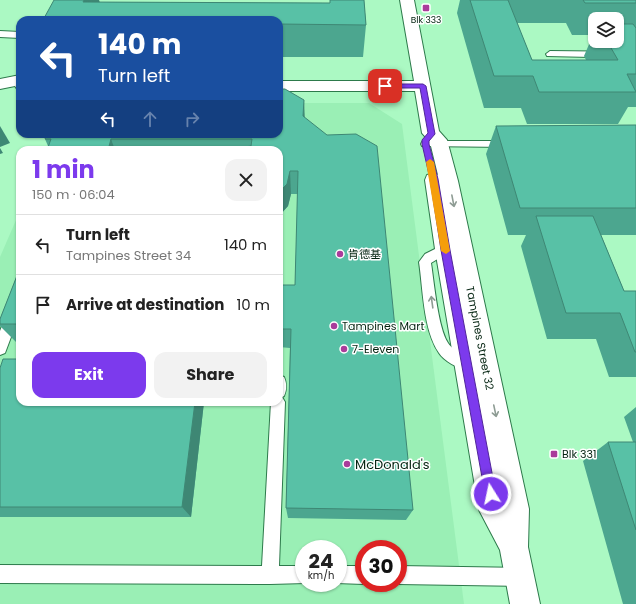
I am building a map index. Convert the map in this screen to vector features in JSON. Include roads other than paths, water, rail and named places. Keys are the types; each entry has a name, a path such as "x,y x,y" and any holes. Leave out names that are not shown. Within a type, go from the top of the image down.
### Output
{"street":[{"name":"Tampines Street 32","path":"407,0 432,140 434,179 445,250 493,510 514,547"},
{"path":"283,76 422,81"},
{"path":"1,84 16,81"},
{"path":"283,86 422,81"},
{"path":"1,84 16,86"},
{"name":"Tampines Street 32","path":"432,140 449,181 516,509 514,547 523,591"}],"lane":[{"path":"0,34 16,35"},
{"path":"550,54 636,55"},
{"path":"432,140 518,144"},
{"path":"0,350 16,305"},
{"path":"270,575 278,406"},
{"path":"0,574 295,575"},
{"path":"407,576 523,591"}],"place":[{"name":"Blk 333","path":"426,8"},
{"name":"肯德基","path":"340,254"},
{"name":"Tampines Mart","path":"334,326"},
{"name":"7-Eleven","path":"344,349"},
{"name":"Blk 331","path":"554,454"},
{"name":"McDonald's","path":"347,464"}]}
